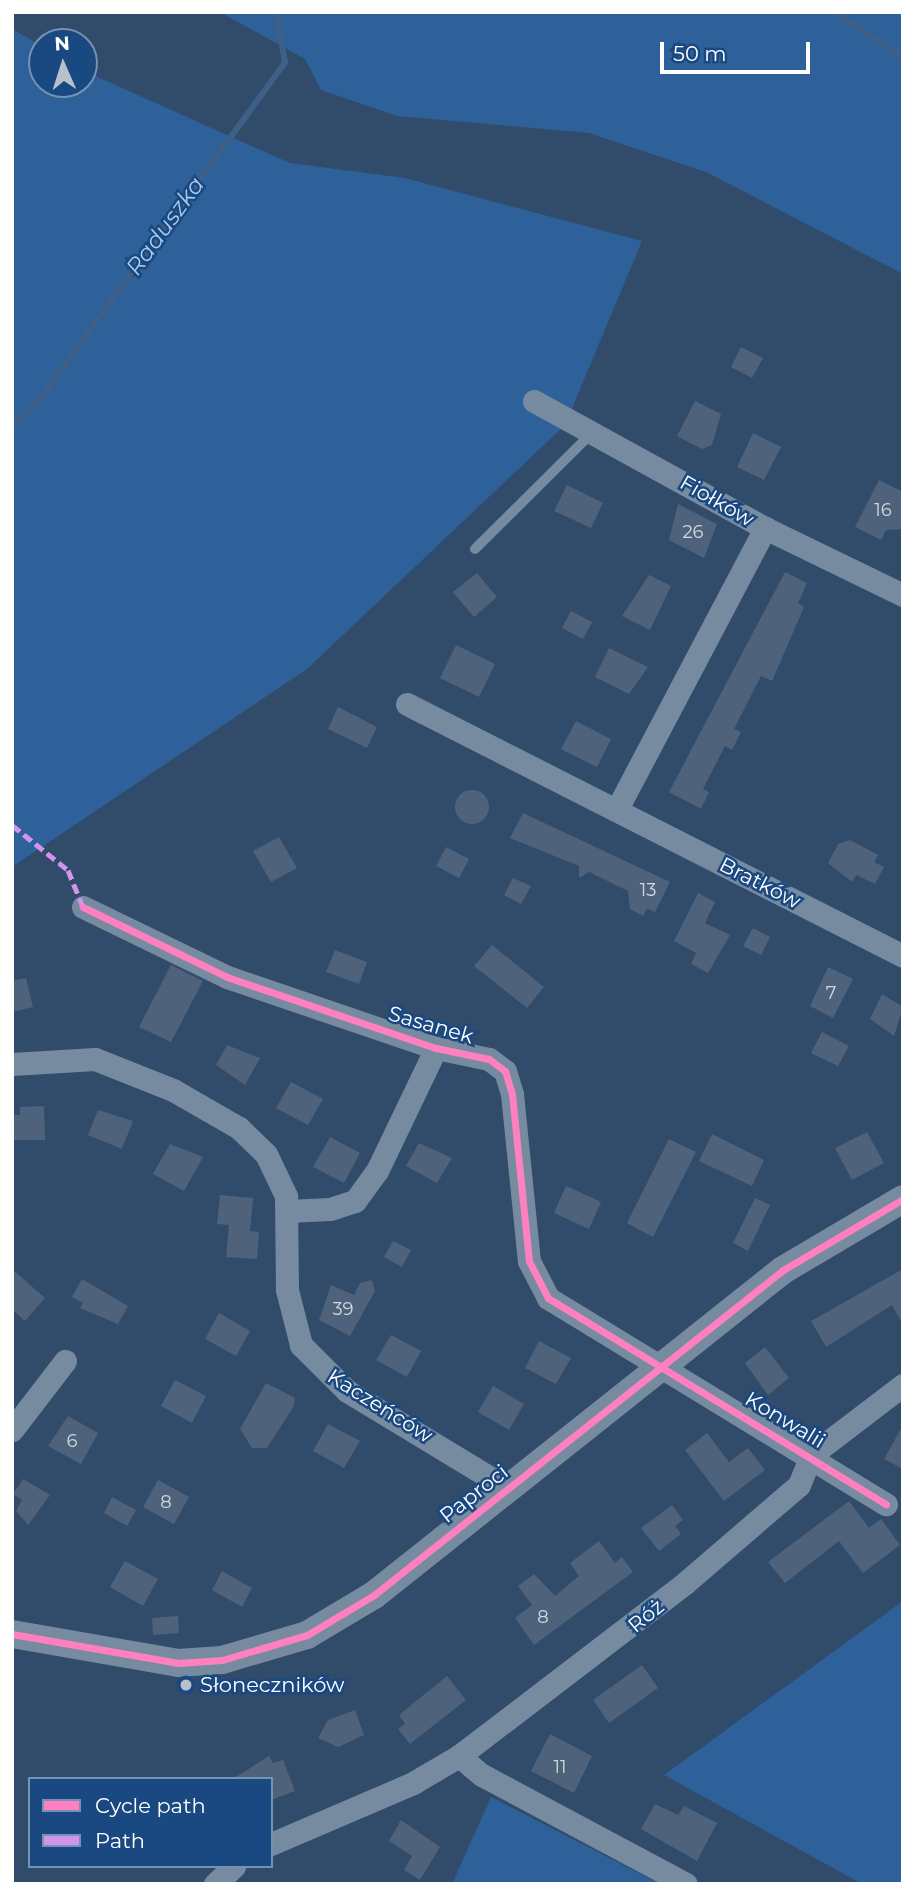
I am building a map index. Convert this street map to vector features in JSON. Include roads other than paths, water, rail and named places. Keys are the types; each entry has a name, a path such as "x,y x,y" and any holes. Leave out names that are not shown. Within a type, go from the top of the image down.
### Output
{"street":[{"name":"Fiołków","path":"534,401 593,431 765,528 903,595"},
{"path":"617,809 765,528"},
{"name":"Bratków","path":"407,704 903,956"},
{"name":"Sasanek","path":"83,907 227,977 436,1048 489,1059 505,1071 529,1261 548,1298 664,1368"},
{"path":"287,1210 355,1201 377,1171 436,1048"},
{"name":"Kaczeńców","path":"12,1065 63,1056 95,1059 173,1090 239,1128 266,1154 287,1210 290,1309 313,1361 347,1391 509,1489"},
{"name":"Paproci","path":"12,1634 178,1662 266,1650 374,1595 664,1368 783,1270 903,1199"},
{"path":"12,1430 65,1361"},
{"name":"Konwalii","path":"664,1368 811,1455 886,1504"},
{"path":"811,1455 860,1412 903,1385"},
{"name":"Róż","path":"273,1843 413,1783 459,1756 685,1583 799,1485 811,1455"},
{"path":"459,1756 482,1775 686,1884"},
{"path":"215,1884 232,1868"}],"lane":[{"path":"475,549 593,431"}],"waterway":[{"name":"Raduszka","path":"12,427 36,404 285,62 276,12"},
{"path":"835,12 903,57"}],"place":[{"name":"Słoneczników","path":"186,1685"}]}
